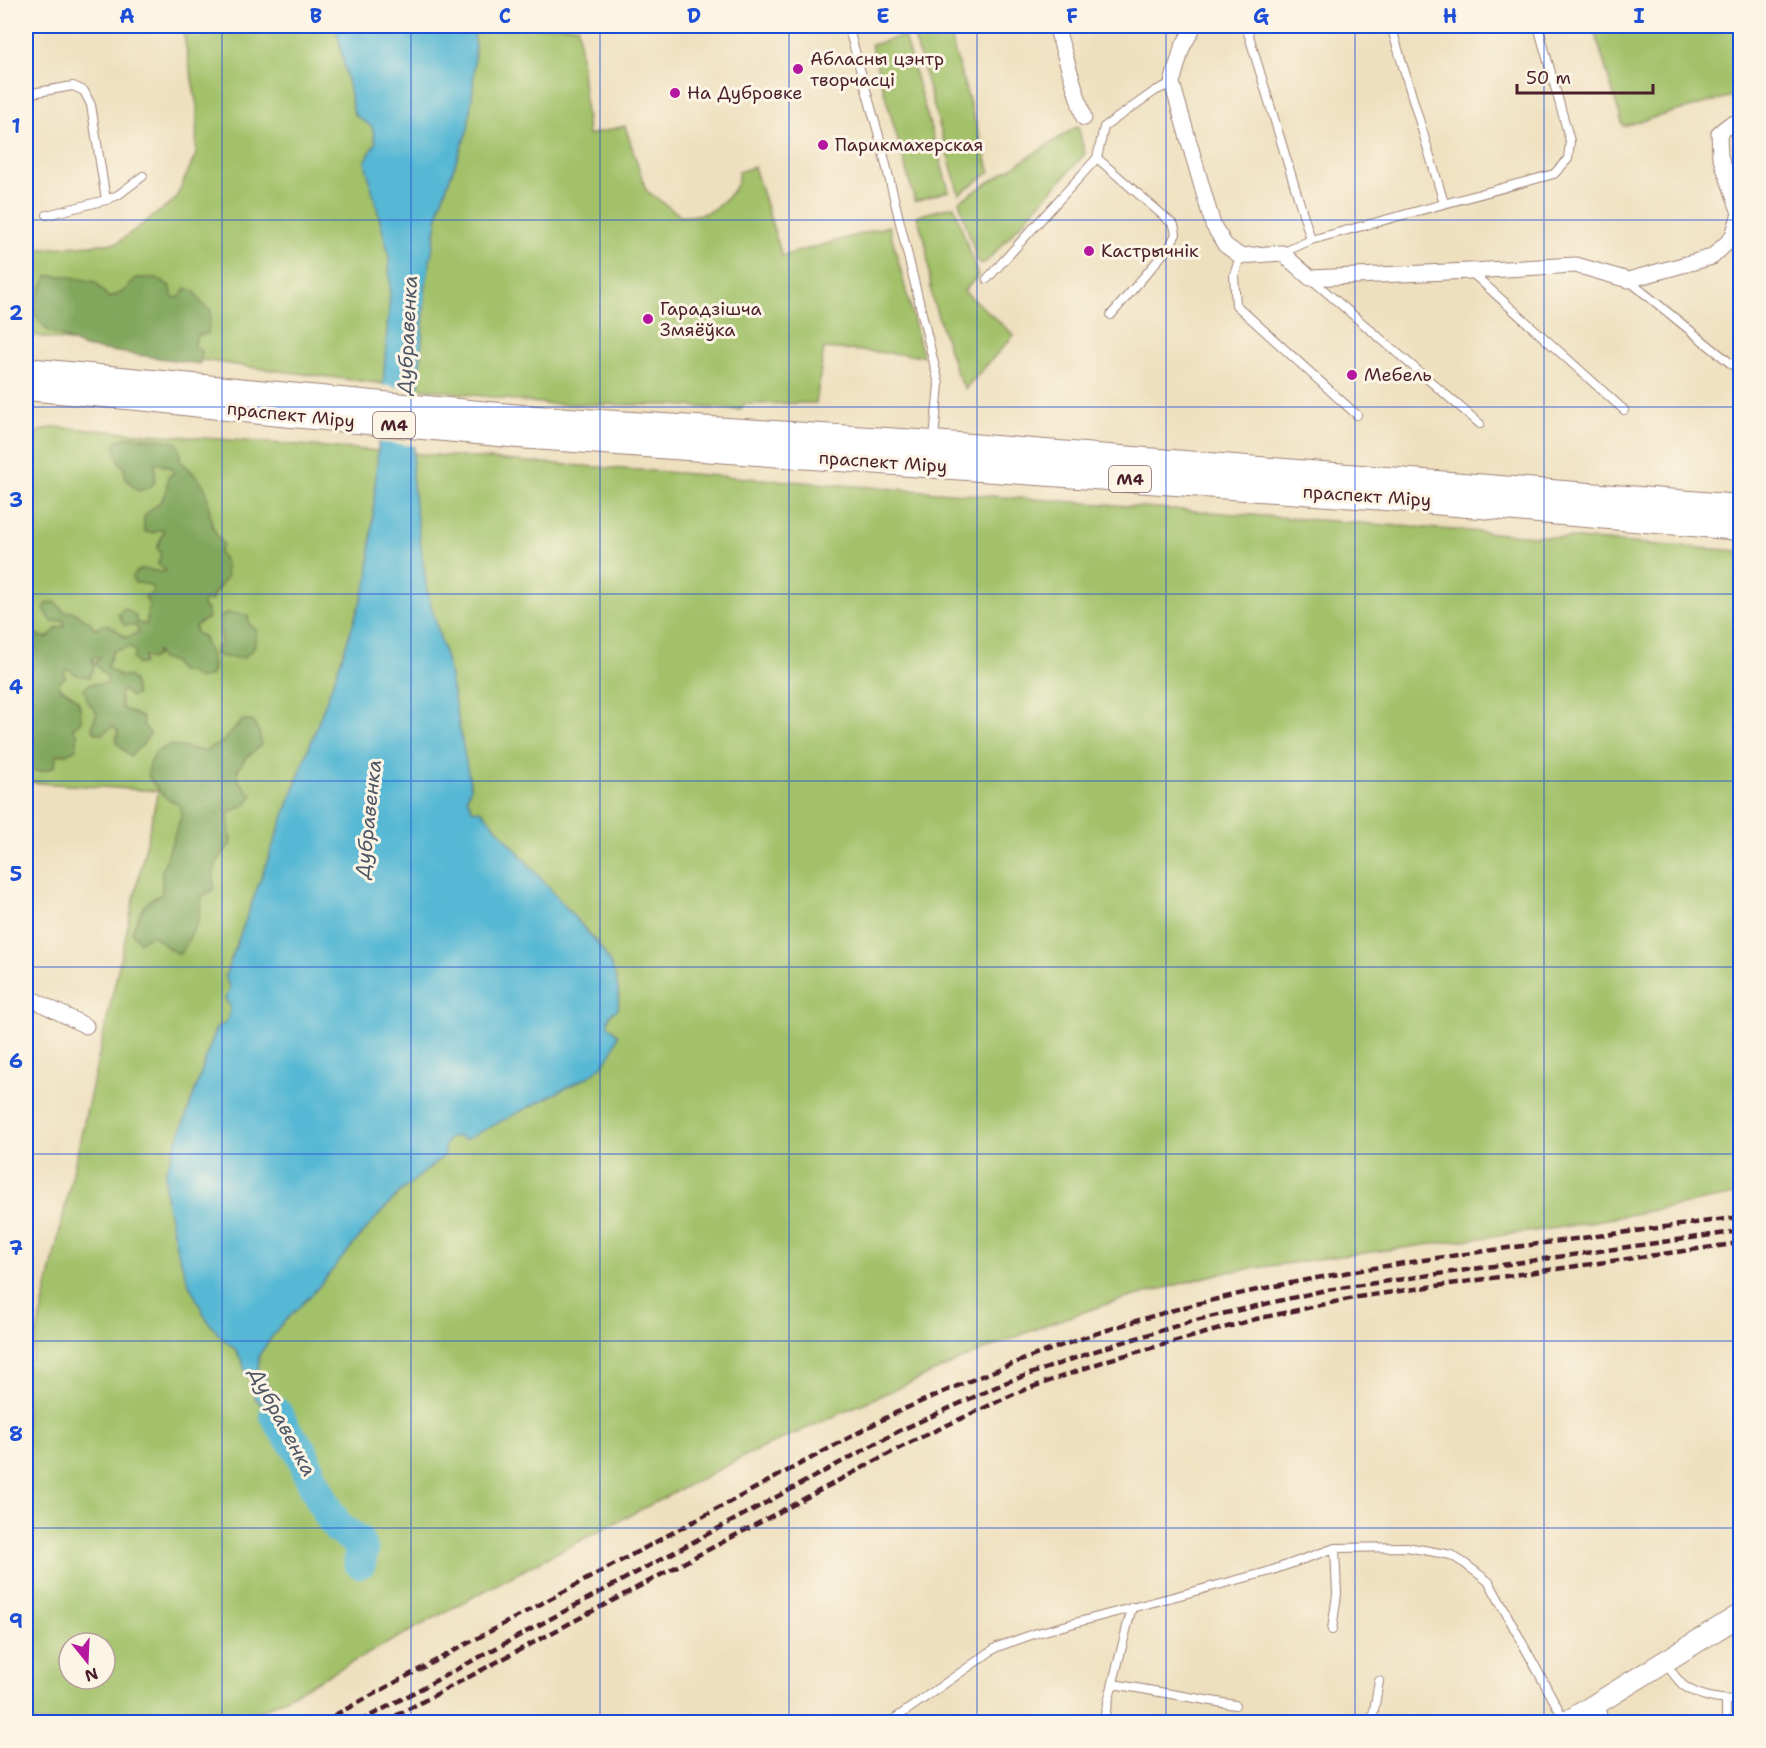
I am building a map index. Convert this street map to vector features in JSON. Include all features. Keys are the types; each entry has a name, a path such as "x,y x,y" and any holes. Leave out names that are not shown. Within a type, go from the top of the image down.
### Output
{"main road":[{"name":"праспект Міру","path":"26,370 270,403 1740,528"},
{"name":"праспект Міру","path":"26,388 149,399 270,403"},
{"name":"праспект Міру","path":"520,426 933,443 1740,507"}],"street":[{"path":"1056,26 1083,118"},
{"path":"1194,26 1182,48 1172,83 1213,225 1226,245 1240,256 1282,253 1310,278 1470,272 1575,265 1628,280 1712,257 1732,238 1740,213 1720,156 1719,133 1729,125 1740,122"},
{"path":"26,996 86,1026"},
{"path":"1567,1722 1740,1615"}],"lane":[{"path":"848,26 879,136 939,384 933,443"},
{"path":"1246,26 1311,240"},
{"path":"1391,26 1444,203"},
{"path":"1282,253 1311,240 1554,174 1568,159 1570,141 1538,26"},
{"path":"987,279 1097,158 1104,127 1155,91 1172,83"},
{"path":"26,94 73,86 84,91 91,105 106,200"},
{"path":"1097,158 1174,225 1176,234 1170,246 1111,315"},
{"path":"47,215 106,200 118,195 143,176"},
{"path":"1240,256 1234,276 1236,305 1358,415"},
{"path":"1470,272 1624,410"},
{"path":"1310,278 1480,423"},
{"path":"1628,280 1740,371"},
{"path":"890,1722 997,1647 1036,1633 1267,1572 1335,1548 1407,1547 1451,1556 1489,1582 1567,1722"},
{"path":"1332,1630 1337,1594 1335,1548"},
{"path":"1103,1722 1132,1607"},
{"path":"1664,1662 1683,1685 1703,1696 1740,1700"},
{"path":"1372,1722 1379,1681"},
{"path":"1113,1684 1235,1705"},
{"path":"1602,1700 1602,1722"},
{"path":"1726,1700 1726,1722"}],"green space":[{"path":"182,26 578,26 588,135 625,126 646,190 681,216 702,214 716,207 733,191 738,172 754,167 782,256 889,226 923,356 824,348 816,403 744,404 740,410 671,405 547,404 264,369 29,334 26,328 26,250 117,243 175,200 196,154 197,106"},
{"path":"911,26 947,26 990,172 959,194"},
{"path":"1593,26 1710,26 1712,32 1740,26 1740,94 1623,126"},
{"path":"904,36 949,191 915,201 871,45"},
{"path":"1078,126 1085,154 987,261 981,264 977,260 959,201"},
{"path":"954,206 978,276 964,291 1014,335 965,389 957,374 932,298 926,245 917,216"},
{"path":"47,276 66,276 95,282 109,298 124,291 136,278 157,278 171,287 172,297 179,298 186,288 195,292 202,304 211,311 208,334 198,335 194,345 202,352 200,364 84,347 47,330 35,315 34,305"},
{"path":"54,427 1740,551 1740,1194 1564,1227 1221,1273 1113,1302 1048,1324 979,1352 751,1453 533,1565 241,1722 26,1722 26,1362 31,1359 158,791 26,782 26,435"},
{"path":"129,437 177,443 181,455 179,459 197,476 205,488 211,522 223,544 219,553 225,561 227,577 212,596 212,601 204,600 203,606 208,611 208,618 195,626 196,633 204,637 212,661 212,671 210,676 199,679 189,672 180,672 172,661 161,659 157,651 156,656 151,659 144,656 144,663 138,665 133,659 136,652 130,647 113,651 107,667 120,676 128,676 133,680 136,695 131,697 123,690 120,694 122,708 143,718 143,724 150,734 130,756 116,742 118,731 113,726 102,734 94,732 92,726 97,713 88,702 84,689 90,684 108,683 107,677 95,664 100,657 92,658 94,668 89,677 77,675 68,669 64,671 65,678 59,682 60,688 75,697 80,708 81,721 73,728 78,736 76,749 66,754 56,755 55,766 51,768 43,771 33,770 26,766 26,635 47,638 58,627 64,627 64,620 52,622 44,609 47,603 55,602 65,612 72,611 90,622 95,629 106,624 113,627 126,638 139,632 135,625 124,625 118,614 125,608 136,616 136,622 146,625 149,605 145,596 151,594 153,589 149,584 135,583 132,577 136,572 144,569 166,571 158,564 161,553 157,548 164,531 162,529 153,533 145,532 144,520 145,516 161,501 168,477 174,473 170,467 155,463 155,481 151,487 138,491 125,478 124,467 119,462 114,446 119,440"},
{"path":"228,613 248,615 249,624 257,631 254,648 244,658 223,657 215,654 216,647 221,646 220,617"},
{"path":"243,720 253,722 260,735 261,745 244,760 237,771 238,780 252,795 247,804 228,813 231,843 216,864 214,889 202,896 198,922 180,954 172,951 152,935 139,942 132,932 146,904 162,894 162,871 182,814 178,804 166,798 152,782 148,775 149,764 157,751 170,745 202,751 220,744"}],"water":[{"path":"336,26 474,26 473,89 468,129 440,205 426,285 412,474 427,590 448,667 471,788 467,797 472,809 482,811 598,944 615,975 619,1000 618,1009 608,1019 608,1025 618,1035 609,1058 601,1066 591,1075 465,1140 456,1137 449,1139 444,1150 445,1155 399,1193 315,1291 278,1328 259,1355 258,1372 265,1377 266,1384 273,1392 278,1407 290,1425 301,1451 295,1450 279,1434 263,1406 255,1398 251,1378 246,1374 235,1349 208,1322 189,1284 177,1250 165,1189 166,1169 216,1028 228,1017 230,1006 225,999 230,989 225,976 339,666 368,579 390,292 389,255 365,162 376,142 372,127 354,114"}],"pier":[{"path":"380,385 421,389 417,446 376,442"}],"waterway":[{"name":"Дубравенка","path":"276,1414 301,1451 328,1512 339,1529 357,1540 362,1551 360,1562"}],"railway":[{"path":"322,1722 891,1415 999,1369 1073,1342 1185,1307 1308,1280 1391,1265 1740,1217"},
{"path":"359,1722 899,1431 1007,1382 1104,1348 1196,1320 1326,1290 1740,1231"},
{"path":"384,1722 911,1442 1016,1393 1108,1360 1256,1319 1358,1297 1740,1243"}],"place":[{"name":"Абласны цэнтр творчасці","path":"798,69"},
{"name":"На Дубровке","path":"675,93"},
{"name":"Парикмахерская","path":"823,145"},
{"name":"Кастрычнік","path":"1089,251"},
{"name":"Гарадзішча Змяёўка","path":"648,319"},
{"name":"Мебель","path":"1352,375"}]}
